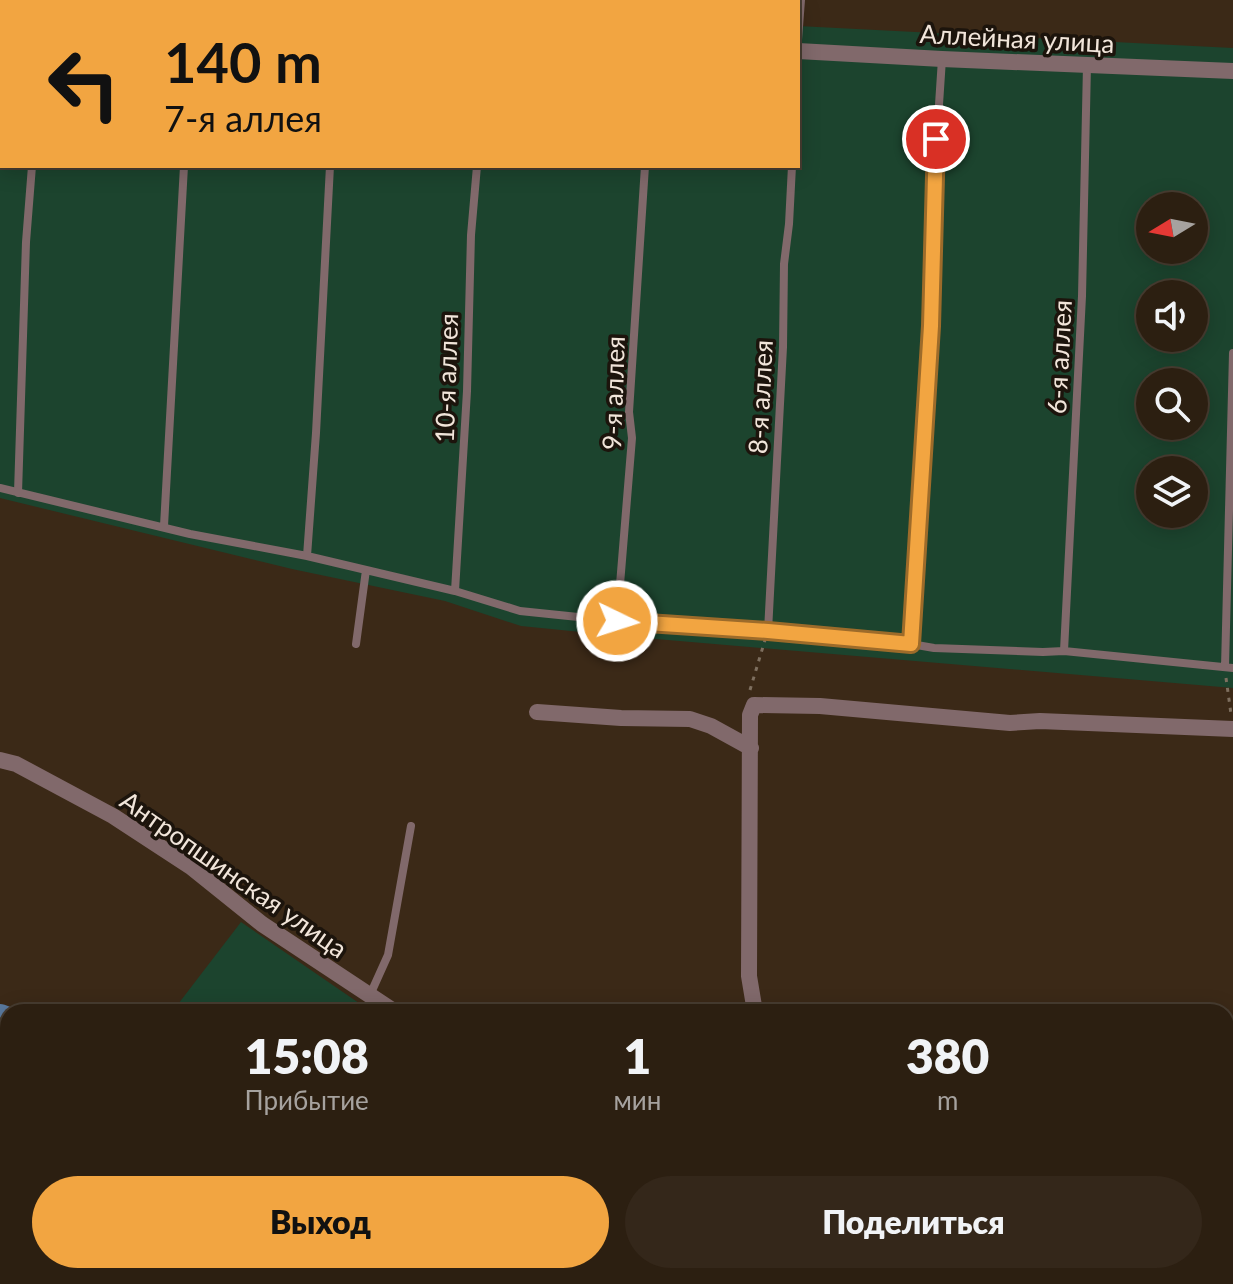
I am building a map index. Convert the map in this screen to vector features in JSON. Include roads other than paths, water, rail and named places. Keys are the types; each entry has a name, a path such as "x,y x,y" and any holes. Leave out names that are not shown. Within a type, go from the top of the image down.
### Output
{"street":[{"name":"Аллейная улица","path":"800,51 1233,71"},
{"path":"754,1004 749,976 750,715 754,705 820,706 1010,723 1040,721 1233,727"},
{"path":"537,712 690,719 711,726 751,748"},
{"name":"Антропшинская улица","path":"0,760 16,764 113,816 191,867 262,924 382,1004"}],"lane":[{"path":"911,644 931,326 935,165 942,59"},
{"name":"6-я аллея","path":"1064,651 1083,280 1087,65"},
{"path":"18,493 26,242 32,168"},
{"path":"164,526 184,168"},
{"path":"307,556 330,168"},
{"name":"10-я аллея","path":"455,591 477,168"},
{"name":"9-я аллея","path":"617,621 632,438 629,412 645,168"},
{"name":"8-я аллея","path":"768,631 783,347 784,264 792,168"},
{"path":"0,488 190,534 307,556 455,591 520,611 934,648 1064,651 1229,667 1233,353"},
{"path":"356,644 366,570"},
{"path":"370,996 388,955 411,826"}]}
